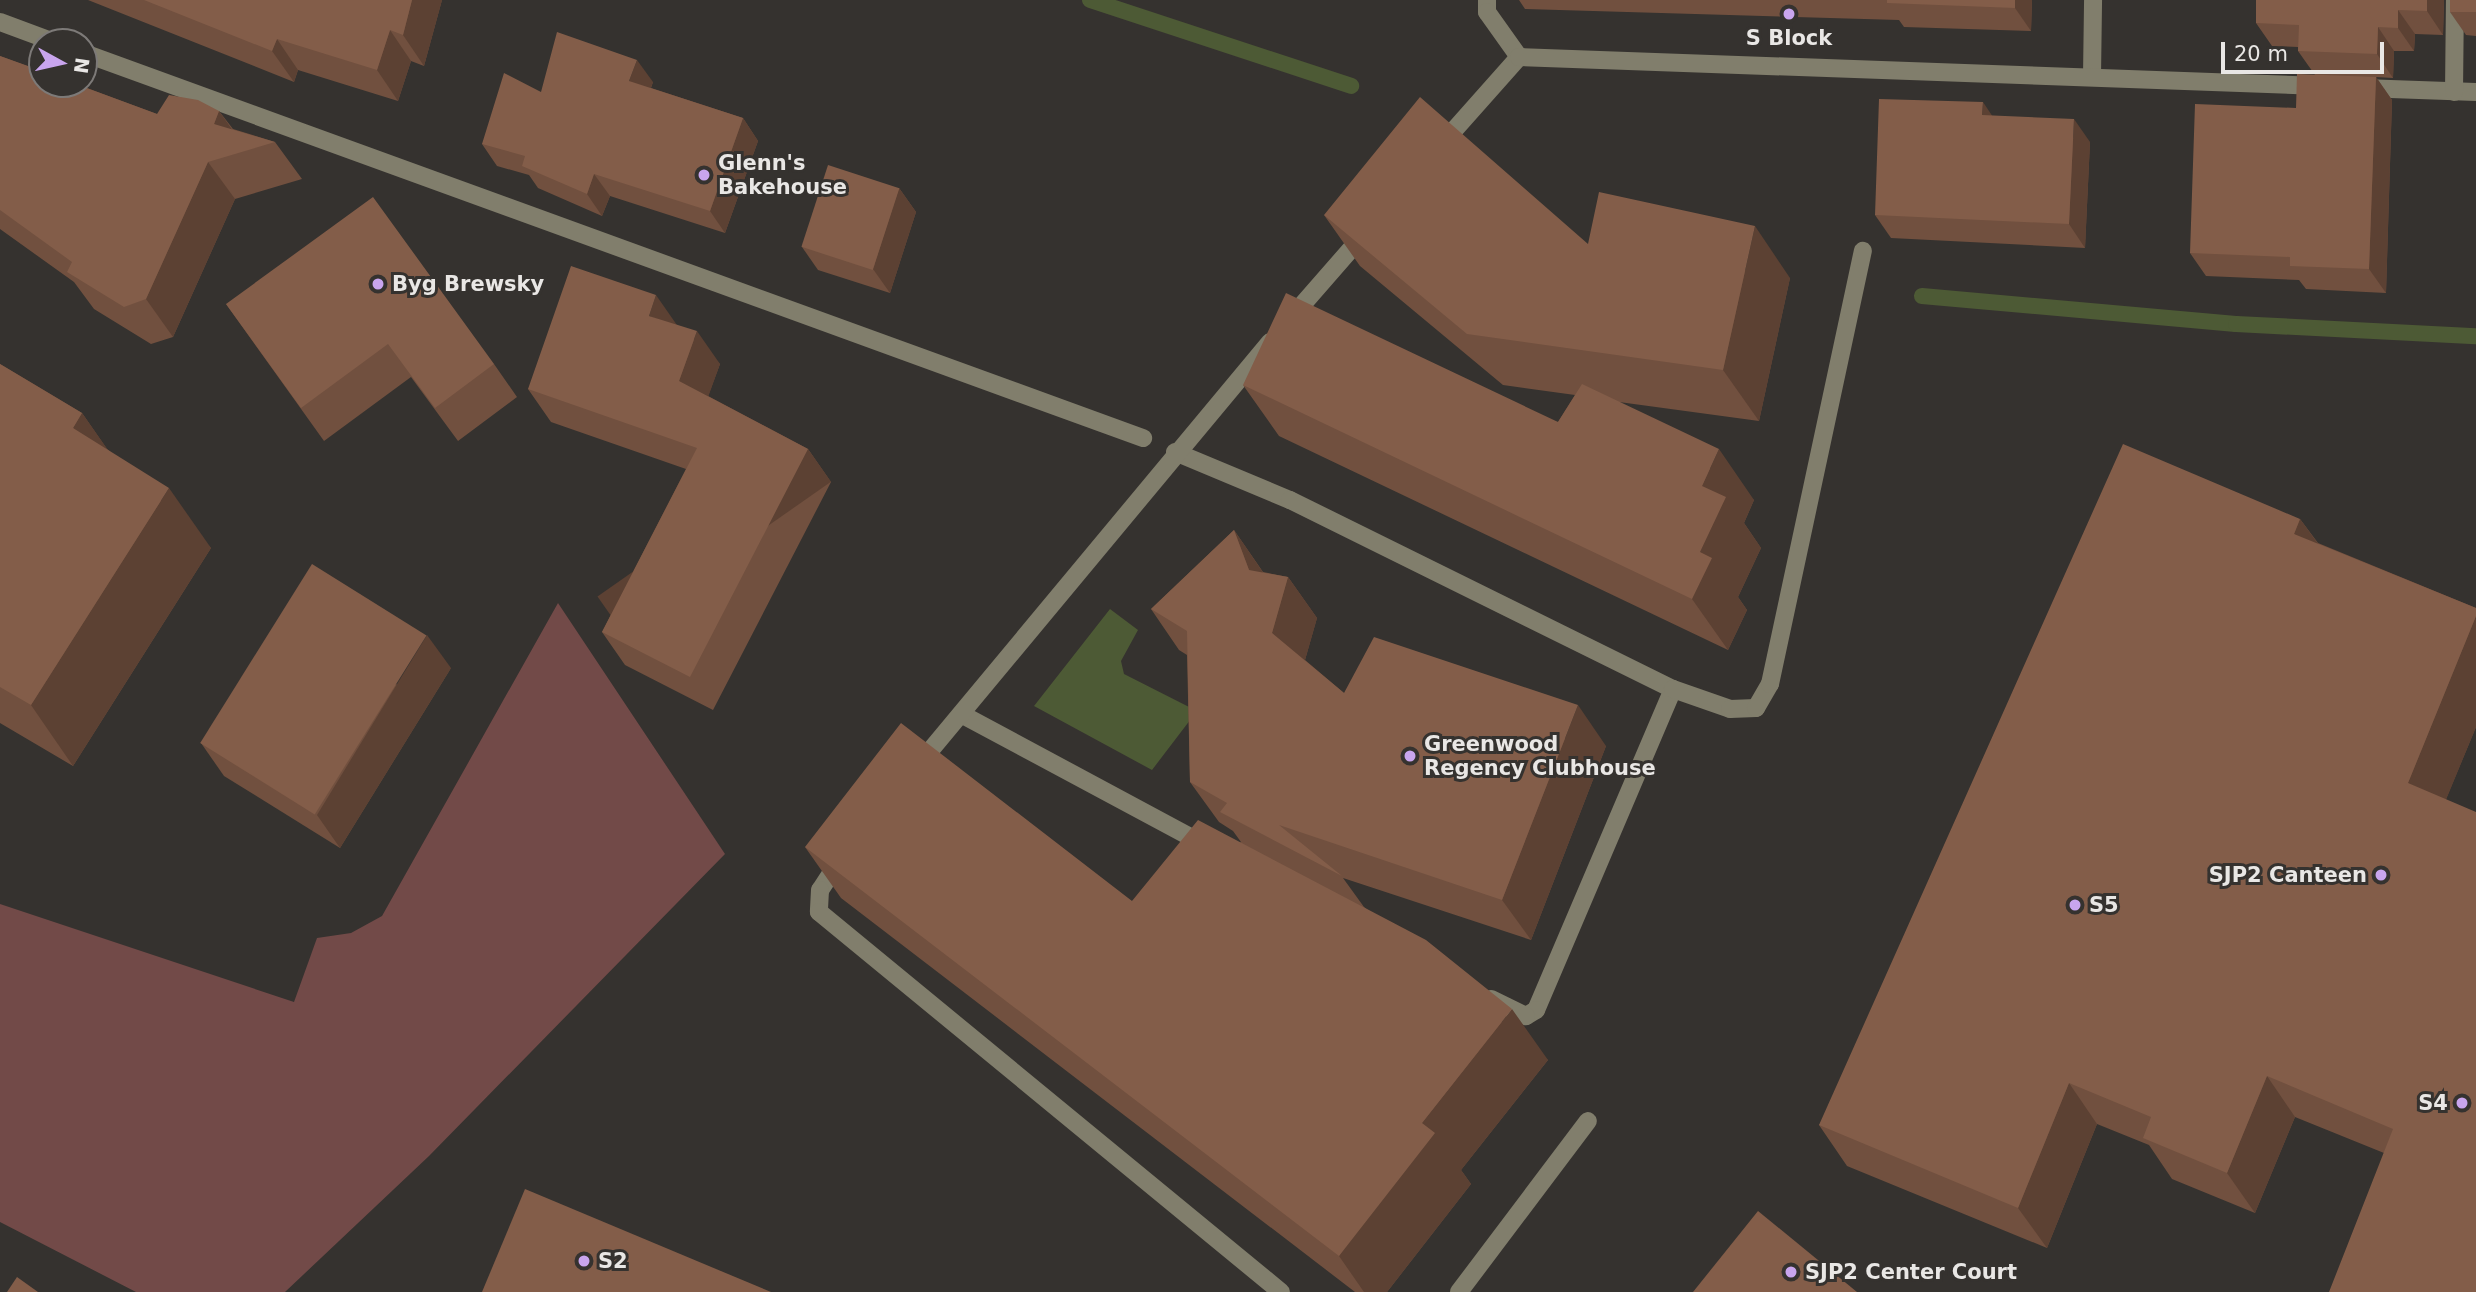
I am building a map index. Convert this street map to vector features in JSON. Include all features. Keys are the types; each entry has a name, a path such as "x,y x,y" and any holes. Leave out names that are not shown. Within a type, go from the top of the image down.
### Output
{"street":[{"path":"1487,0 1487,12 1519,57"},
{"path":"2092,76 2093,0"},
{"path":"2454,92 2455,0"},
{"path":"0,22 28,32"},
{"path":"1519,57 2476,92"},
{"path":"1428,160 1519,57"},
{"path":"98,58 1143,438"},
{"path":"902,785 1175,452 1383,212"},
{"path":"1175,452 1290,500 1673,689 1730,709 1756,708 1770,684 1863,251"},
{"path":"1470,988 1525,1016 1536,1010 1673,689"},
{"path":"961,714 1227,857"},
{"path":"851,846 826,876 819,912 1280,1292"},
{"path":"1459,1292 1588,1121"}],"shaded area":[{"path":"558,603 725,854 429,1156 285,1292 136,1292 0,1222 0,904 294,1002 317,938 351,933 382,916"},
{"path":"1110,609 1138,630 1121,661 1124,674 1197,711 1152,770 1034,706"}],"building":[{"path":"144,0 412,0 403,35 390,30 377,70 277,39 272,51"},
{"path":"1887,0 2015,0 2015,8 1887,3"},
{"path":"2256,0 2427,0 2427,11 2398,10 2398,28 2378,27 2377,54 2298,51 2299,25 2256,23"},
{"path":"2450,0 2476,0 2476,12 2450,12"},
{"path":"557,32 637,60 629,81 743,118 710,211 594,174 587,194 522,166 525,156 482,144 504,73 541,92"},
{"path":"0,56 28,66 28,98 98,98 98,92 157,114 169,95 198,100 219,111 214,124 275,142 208,162 146,299 124,307 67,272 72,262 0,210"},
{"path":"2297,74 2376,77 2369,269 2290,266 2290,257 2190,253 2195,104 2296,108"},
{"path":"1420,97 1588,244 1599,192 1755,226 1723,370 1467,334 1324,215"},
{"path":"1879,99 1983,102 1982,115 2074,119 2069,224 1875,215"},
{"path":"828,165 899,188 873,270 801,247"},
{"name":"Byg Brewsky","path":"373,197 494,364 435,408 388,344 301,408 226,304"},
{"path":"571,266 656,295 649,316 697,331 679,381 808,449 690,677 602,632 697,448 528,389"},
{"path":"1286,293 1558,422 1582,384 1719,449 1702,486 1726,497 1700,552 1712,558 1692,599 1243,385"},
{"path":"0,364 82,413 73,428 169,488 31,705 0,687"},
{"path":"2123,444 2300,519 2294,534 2476,608 2476,616 2408,783 2476,812 2476,1292 2329,1292 2393,1129 2267,1076 2227,1173 2143,1138 2151,1117 2069,1083 2018,1208 1819,1125"},
{"name":"Greenwood Regency Clubhouse","path":"1234,530 1249,570 1288,577 1272,633 1344,693 1374,637 1578,705 1502,900 1279,825 1342,876 1220,812 1227,803 1190,782 1187,631 1151,609"},
{"path":"312,564 426,636 315,814 200,743"},
{"path":"901,723 1132,901 1198,820 1426,940 1512,1009 1422,1123 1435,1133 1339,1256 805,847"},
{"path":"525,1189 771,1292 482,1292"},
{"path":"1758,1211 1857,1292 1693,1292"},
{"path":"17,1277 38,1292 7,1292"}],"waterway":[{"path":"1090,0 1351,86"},
{"path":"1922,296 2236,324 2476,336"}],"place":[{"name":"S Block","path":"1789,14"},
{"name":"Glenn's Bakehouse","path":"704,175"},
{"name":"Byg Brewsky","path":"378,284"},
{"name":"Greenwood Regency Clubhouse","path":"1410,756"},
{"name":"SJP2 Canteen","path":"2381,875"},
{"name":"S5","path":"2075,905"},
{"name":"S4","path":"2462,1103"},
{"name":"S2","path":"584,1261"},
{"name":"SJP2 Center Court","path":"1791,1272"}]}
